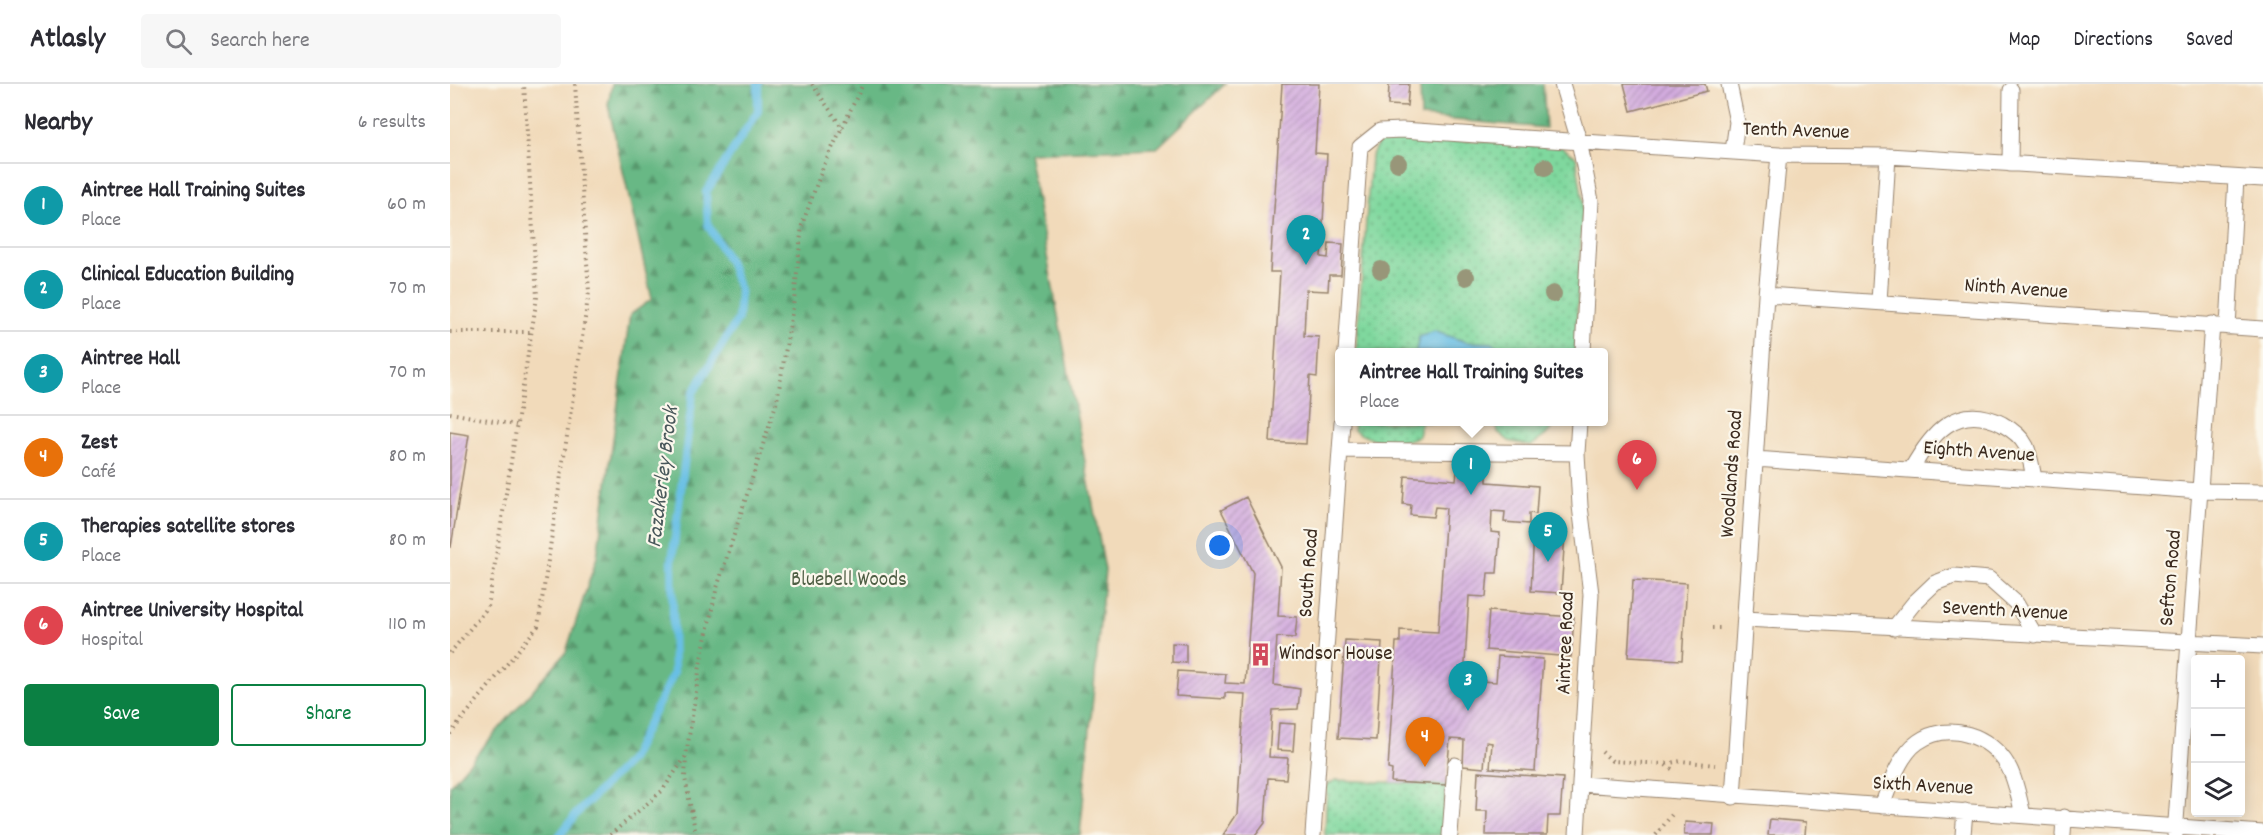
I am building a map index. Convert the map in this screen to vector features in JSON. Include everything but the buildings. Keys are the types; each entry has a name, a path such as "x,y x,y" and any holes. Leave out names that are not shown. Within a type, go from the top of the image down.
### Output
{"lane":[{"path":"1562,84 1579,141 1591,201 1583,348"},
{"path":"1728,84 1737,122 1733,151"},
{"path":"2010,164 2011,90"},
{"name":"Tenth Avenue","path":"1346,348 1360,147 1380,131 1402,130 1779,155 1888,156 2263,179"},
{"name":"Woodlands Road","path":"1733,797 1740,624 1779,155"},
{"path":"1878,302 1888,156"},
{"path":"2228,327 2236,178"},
{"name":"Ninth Avenue","path":"1766,295 2263,329"},
{"name":"Sefton Road","path":"2175,831 2212,324"},
{"path":"1911,470 1925,444 1939,430 1956,419 1969,417 1993,419 2012,429 2026,445 2034,478"},
{"name":"South Road","path":"1313,835 1342,426"},
{"name":"Aintree Road","path":"1577,835 1591,594 1580,506 1577,453 1579,426"},
{"path":"1340,450 1577,453"},
{"name":"Eighth Avenue","path":"1755,459 2200,491 2263,492"},
{"path":"1894,628 1935,583 1953,576 1989,579 2016,603 2035,635"},
{"name":"Seventh Avenue","path":"1740,624 1894,628 2263,646"},
{"path":"1882,806 1894,774 1917,743 1942,732 1969,733 1988,742 2009,767 2023,814"},
{"path":"1450,835 1455,765"},
{"name":"Sixth Avenue","path":"1581,784 1733,797 2064,817 2175,831 2263,833"},
{"path":"1963,835 1965,811"},
{"path":"2063,835 2064,817"}],"path":[{"path":"450,653 488,607 537,297 524,84"},
{"path":"450,734 538,626 589,292 575,84"},
{"path":"812,84 843,129"},
{"path":"696,835 685,778 686,756 701,659 716,591 777,401 794,300 802,225 823,167 863,84"},
{"path":"450,332 531,332"},
{"path":"450,413 516,426"},
{"path":"1712,628 1740,624"},
{"path":"1599,749 1612,761 1664,764 1681,761 1724,765"},
{"path":"610,835 662,791 686,756"},
{"path":"1664,764 1680,775"},
{"path":"1656,835 1676,810"}],"green space":[{"name":"Bluebell Woods","path":"612,84 1225,84 1157,148 1028,153 1105,570 1080,835 450,835 450,785 566,652 597,557 630,315 652,299 608,105"},
{"path":"1420,84 1543,84 1546,128 1421,117"},
{"path":"1381,137 1559,145 1576,157 1583,202 1575,348 1356,348 1371,157"},
{"path":"1354,426 1420,426 1418,436 1394,442 1369,438 1354,430"},
{"path":"1497,426 1554,426 1531,446 1509,441 1498,432"},
{"path":"1336,780 1446,785 1443,835 1325,835 1327,785"}],"water":[{"path":"1434,331 1466,342 1492,343 1499,348 1416,348 1419,337"}],"waterway":[{"name":"Fazakerley Brook","path":"560,835 577,813 630,760 674,673 672,561 693,393 738,319 740,292 729,261 708,225 706,192 758,111 758,84"}],"place":[{"name":"Clinical Education Building","path":"1306,265"},
{"name":"Aintree University Hospital","path":"1637,490"},
{"name":"Aintree Hall Training Suites","path":"1471,495"},
{"name":"Therapies satellite stores","path":"1548,562"},
{"name":"Windsor House","path":"1261,655"},
{"name":"Aintree Hall","path":"1468,711"},
{"name":"Zest","path":"1425,767"}]}
